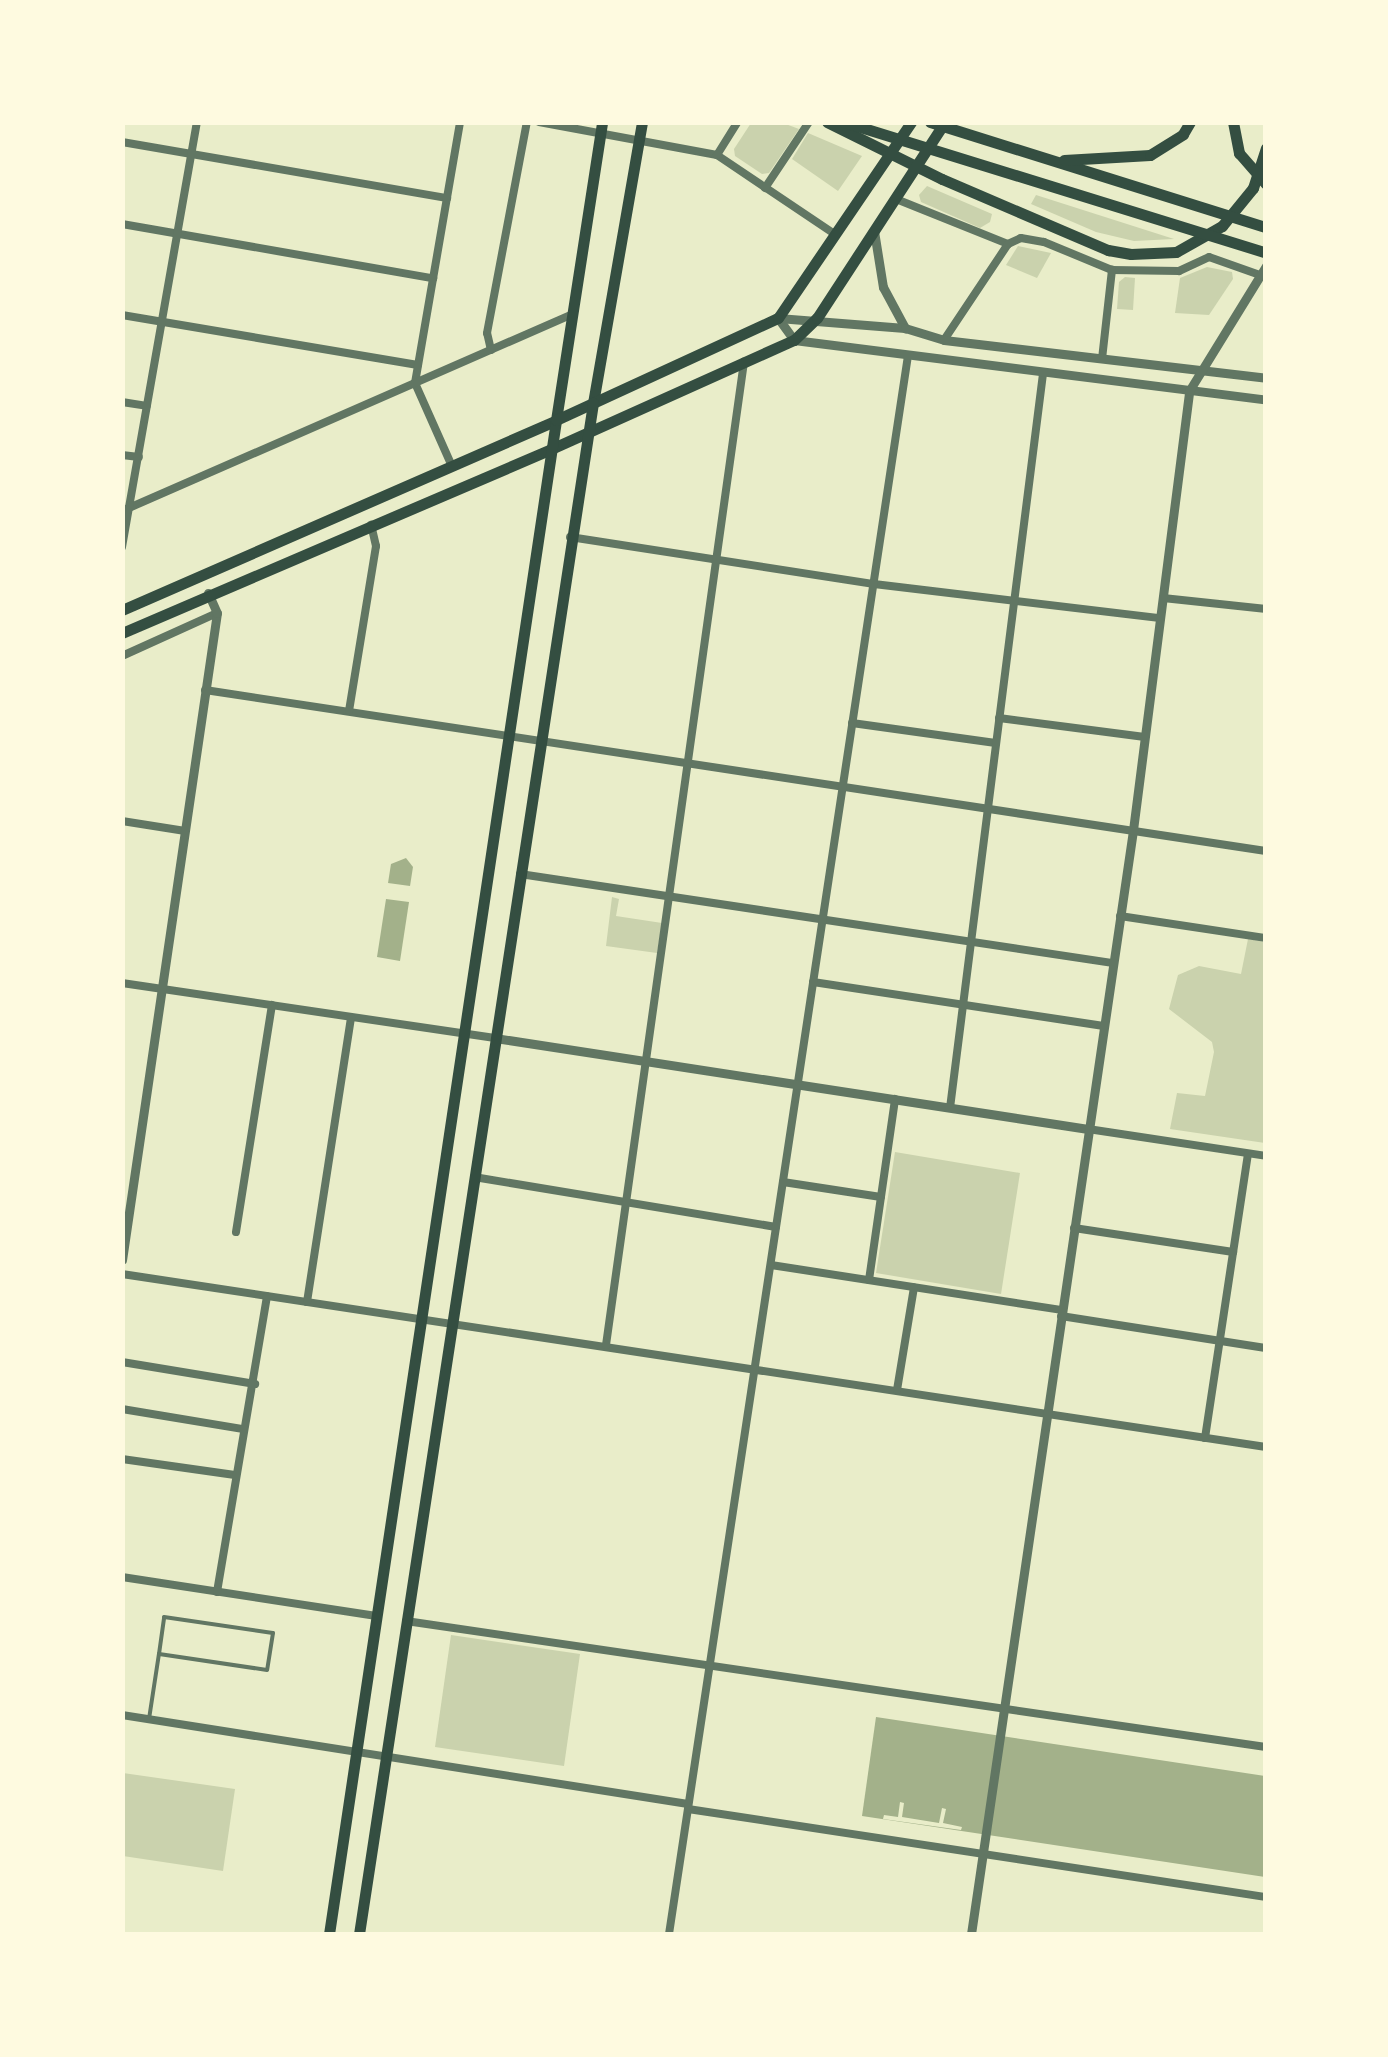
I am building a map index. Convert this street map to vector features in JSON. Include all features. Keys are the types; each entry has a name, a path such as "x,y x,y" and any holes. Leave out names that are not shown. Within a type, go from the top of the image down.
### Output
{"main road":[{"path":"359,1934 585,437 642,122"},
{"path":"827,122 942,179 1108,250 1131,254 1188,248 1222,226 1246,197 1266,148"},
{"path":"844,122 1266,253"},
{"path":"122,610 778,318 911,122"},
{"path":"930,122 1266,226"},
{"path":"122,633 585,437 794,340 817,318 945,122"},
{"path":"1044,159 1096,161 1150,156 1183,134 1190,122"},
{"path":"1232,122 1239,152 1266,184"},
{"path":"329,1934 601,128"}],"street":[{"path":"122,547 197,122"},
{"path":"451,464 415,384 460,122"},
{"path":"490,350 487,333 527,122"},
{"path":"539,122 601,128 639,142 717,155 836,235"},
{"path":"717,155 738,122"},
{"path":"766,188 809,122"},
{"path":"122,142 446,198"},
{"path":"896,199 1008,244"},
{"path":"122,224 432,278"},
{"path":"874,231 883,287 905,328"},
{"path":"944,340 1008,244 1021,238 1044,242 1112,270 1179,271 1209,258 1262,270 1198,370 1190,391 1133,830 972,1934"},
{"path":"1102,359 1112,270"},
{"path":"126,510 574,313"},
{"path":"122,315 418,365"},
{"path":"778,318 817,318 905,328 944,340 1266,378"},
{"path":"778,318 794,340 1266,400"},
{"path":"669,1934 908,356"},
{"path":"606,1345 744,362"},
{"path":"950,1108 1043,374"},
{"path":"122,402 148,406"},
{"path":"122,455 139,456"},
{"path":"350,711 376,546 371,526"},
{"path":"570,538 874,584 1160,618"},
{"path":"122,1260 217,613 208,594"},
{"path":"1163,598 1266,609"},
{"path":"122,656 217,613"},
{"path":"206,690 1266,851"},
{"path":"999,718 1145,737"},
{"path":"852,722 996,743"},
{"path":"122,822 185,831"},
{"path":"520,874 1113,963"},
{"path":"1120,916 1266,938"},
{"path":"122,982 1266,1156"},
{"path":"813,982 1104,1026"},
{"path":"236,1232 272,1005"},
{"path":"307,1302 351,1018"},
{"path":"869,1280 895,1099"},
{"path":"1204,1438 1248,1154"},
{"path":"474,1177 776,1227"},
{"path":"783,1182 881,1197"},
{"path":"1074,1228 1233,1252"},
{"path":"770,1265 1266,1348"},
{"path":"122,1274 1266,1447"},
{"path":"897,1390 914,1287"},
{"path":"122,1409 247,1430 267,1296"},
{"path":"122,1362 255,1384"},
{"path":"217,1592 243,1428"},
{"path":"122,1459 235,1476"},
{"path":"122,1578 378,1616"},
{"path":"406,1622 1266,1747"},
{"path":"122,1715 1266,1897"}],"lane":[{"path":"149,1719 158,1654 164,1617 272,1634 267,1670 158,1654"}],"shaded area":[{"path":"751,123 783,123 799,129 769,173 762,174 735,156 734,149"},
{"path":"808,133 862,156 838,191 792,159"},
{"path":"927,186 992,214 990,222 980,228 921,202 919,195"},
{"path":"1036,195 1174,239 1134,241 1096,232 1031,204"},
{"path":"1018,246 1051,253 1037,278 1006,265"},
{"path":"1207,267 1232,272 1233,279 1209,315 1175,313 1180,278"},
{"path":"1125,277 1135,278 1133,310 1117,309 1119,282"},
{"path":"406,858 413,867 410,886 388,883 391,864"},
{"path":"612,897 619,899 616,916 662,923 657,953 606,946"},
{"path":"386,899 409,902 400,961 377,957"},
{"path":"1248,939 1265,942 1265,1143 1170,1129 1177,1093 1205,1096 1214,1052 1212,1042 1169,1009 1178,975 1199,966 1241,974"},
{"path":"895,1152 1020,1173 1001,1294 876,1273"},
{"path":"451,1635 580,1654 564,1766 435,1747"},
{"path":"876,1717 1265,1776 1265,1877 862,1816"},
{"path":"123,1773 235,1789 223,1871 123,1856"}],"pier":[{"path":"900,1802 904,1803 902,1817 939,1823 942,1808 946,1809 943,1823 962,1827 961,1830 883,1819 884,1815 898,1817"}]}
